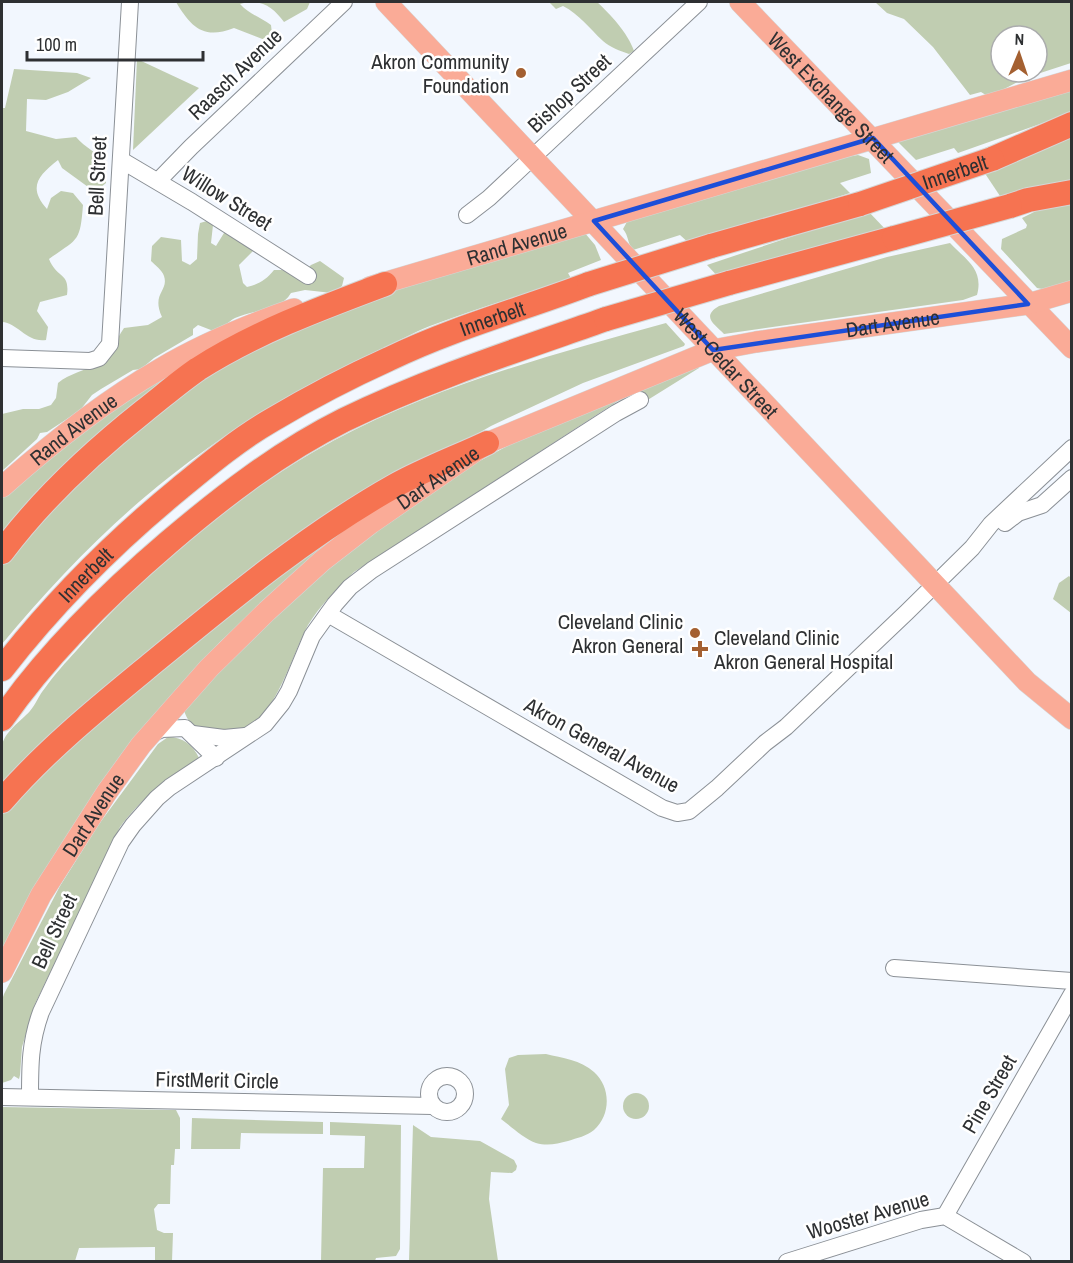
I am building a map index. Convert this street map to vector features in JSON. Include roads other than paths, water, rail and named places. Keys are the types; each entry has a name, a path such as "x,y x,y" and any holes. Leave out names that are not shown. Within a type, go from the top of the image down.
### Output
{"highway":[{"name":"Innerbelt","path":"2,669 88,569 146,516 196,475 271,420 390,358 462,329 590,284 711,246 860,204 992,159 1071,124"},
{"name":"Innerbelt","path":"2,719 64,643 112,593 193,522 266,465 315,436 378,404 606,319 1028,200 1071,192"},
{"path":"2,552 42,504 82,463 198,369 301,316 385,284"},
{"path":"2,801 23,776 51,750 161,656 262,575 337,522 397,484 487,443"}],"main road":[{"name":"West Cedar Street","path":"386,2 1027,682 1071,719"},
{"name":"West Exchange Street","path":"741,2 1071,348"},
{"name":"Rand Avenue","path":"2,487 50,446 159,369 211,342 259,321 327,298 385,284 1071,80"},
{"name":"Dart Avenue","path":"2,972 41,895 107,792 151,734 209,668 322,561 487,443 712,350 791,336 1028,304 1071,291"}],"street":[{"name":"Bell Street","path":"2,358 90,361 105,353 110,344 130,2"},
{"name":"Raasch Avenue","path":"158,181 344,2"},
{"name":"Bishop Street","path":"467,214 489,198 534,157 699,2"},
{"name":"Willow Street","path":"121,160 308,276"},
{"name":"Bell Street","path":"30,1097 29,1057 41,1012 121,842 140,816 157,798 265,724 282,703 308,644 350,587 372,570 607,418 640,400"},
{"name":"Akron General Avenue","path":"328,614 662,808 670,812 683,813 698,805 765,743 786,727 935,584 986,532 991,524 1071,448"},
{"name":"Akron General Avenue","path":"986,532 997,530 1018,513 1041,505 1071,478"},
{"path":"182,698 181,713 189,731 216,758"},
{"path":"151,734 162,729 189,731 224,738 249,736"},
{"path":"894,968 1071,981"},
{"name":"Pine Street","path":"945,1216 1071,994"},
{"name":"FirstMerit Circle","path":"2,1096 432,1106"},
{"name":"Wooster Avenue","path":"786,1262 921,1220 945,1216 1023,1262"}],"place":[{"name":"Akron Community Foundation","path":"521,73"},
{"name":"Cleveland Clinic Akron General","path":"695,633"},
{"name":"Cleveland Clinic Akron General Hospital","path":"700,649"}]}
